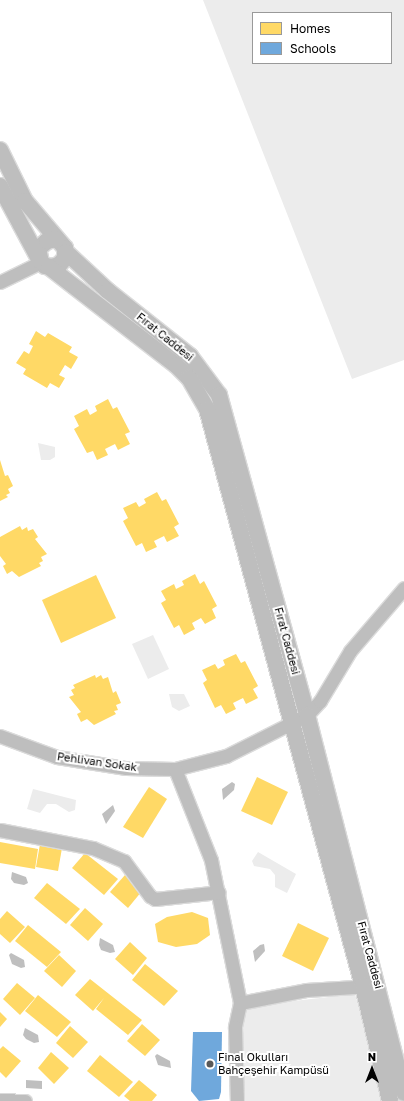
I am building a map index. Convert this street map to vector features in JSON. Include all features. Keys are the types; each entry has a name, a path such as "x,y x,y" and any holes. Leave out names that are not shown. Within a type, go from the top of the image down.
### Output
{"main road":[{"name":"Fırat Caddesi","path":"0,150 25,201 62,246 108,291 190,356 219,395 307,715 371,986 390,1101"},
{"name":"Fırat Caddesi","path":"0,186 45,265 176,365 199,393 213,425 292,724 404,1093"},
{"path":"47,241 62,246 60,264 45,265 38,253 40,245 47,241"}],"street":[{"path":"0,282 45,265"},
{"name":"Pehlivan Sokak","path":"0,736 57,758 126,768 175,769 226,756 292,724 307,715 320,701 350,651 404,588"},
{"path":"175,769 211,860 219,892 240,1003 235,1026 237,1101"},
{"path":"0,830 93,848 124,861 150,896 155,899 219,892"},
{"path":"240,1003 306,990 371,986"},
{"path":"0,1100 25,1101"}],"shaded area":[{"path":"203,0 404,0 404,360 352,379"},
{"path":"38,443 55,447 55,457 50,460 41,460"},
{"path":"153,635 169,669 148,679 132,644"},
{"path":"169,694 184,694 190,706 179,711 172,707"},
{"path":"232,782 235,784 234,790 223,800 222,789"},
{"path":"33,789 76,800 75,810 69,812 56,804 47,804 40,813 27,809"},
{"path":"113,805 115,811 106,824 102,814"},
{"path":"258,852 296,874 287,893 275,887 275,875 270,869 254,866 252,861"},
{"path":"12,872 26,877 28,883 24,885 14,883 11,879"},
{"path":"100,938 113,945 115,952 110,953 101,950 99,945"},
{"path":"264,944 265,951 255,962 253,951 260,945"},
{"path":"11,953 24,960 25,967 21,968 12,964 9,955"},
{"path":"355,994 368,1035 384,1101 242,1101 242,1007"},
{"path":"25,1028 38,1035 39,1042 34,1043 26,1039 23,1035"},
{"path":"157,1054 170,1061 171,1068 158,1065 155,1056"},
{"path":"26,1080 42,1081 42,1089 26,1088"}],"building: Homes":[{"path":"36,331 45,337 48,333 72,347 69,352 78,357 71,369 65,365 59,375 65,378 59,388 50,383 47,388 23,374 26,369 16,363 24,351 29,354 33,346 29,344"},
{"path":"108,399 113,409 117,407 130,432 125,434 130,444 118,450 115,444 105,449 108,455 97,460 93,451 87,453 74,429 79,426 74,416 87,409 90,415 97,411 95,406"},
{"path":"0,460 5,476 8,475 13,486 8,489 10,493 6,495 8,497 0,501"},
{"path":"157,492 162,501 166,499 179,524 174,527 179,536 167,542 164,536 154,541 157,547 146,552 142,543 136,546 123,521 128,518 123,508 136,502 139,507 146,503 144,499"},
{"path":"20,526 22,530 27,527 28,531 33,529 38,537 35,539 47,554 41,557 43,561 39,563 41,566 19,577 12,571 7,574 3,566 6,564 0,556 0,537"},
{"path":"195,574 200,584 204,581 217,606 212,609 216,618 205,624 201,618 192,623 195,629 184,635 179,625 174,628 161,603 166,600 161,591 174,584 176,589 184,585 182,581"},
{"path":"96,575 116,618 61,643 42,600"},
{"path":"236,654 241,663 245,661 258,686 253,689 258,698 246,704 243,698 233,703 236,709 226,714 221,705 215,708 203,683 207,680 202,670 215,664 218,669 225,665 223,660"},
{"path":"95,675 96,678 101,675 103,679 108,677 113,693 116,691 121,703 116,705 118,710 114,711 116,714 94,725 87,719 81,722 77,714 81,712 69,697 74,695 71,690 75,688 73,685"},
{"path":"257,777 288,792 272,825 241,811"},
{"path":"149,787 167,799 143,838 123,827"},
{"path":"0,842 38,849 35,869 0,863"},
{"path":"40,844 62,848 58,871 36,867"},
{"path":"85,853 118,879 104,895 72,868"},
{"path":"125,875 142,891 128,908 110,892"},
{"path":"47,883 80,909 66,924 34,898"},
{"path":"85,908 103,924 88,941 70,925"},
{"path":"7,911 25,927 10,943 0,934 0,919"},
{"path":"192,912 208,918 210,935 197,944 176,947 158,942 155,924 167,917"},
{"path":"298,923 329,938 313,971 282,956"},
{"path":"28,925 61,952 47,967 15,941"},
{"path":"130,942 147,958 133,975 115,959"},
{"path":"59,955 76,971 62,987 44,971"},
{"path":"145,964 178,991 164,1006 132,980"},
{"path":"90,979 142,1020 128,1035 96,1009 104,998 93,1011 75,995"},
{"path":"17,983 35,998 20,1015 3,999"},
{"path":"38,995 71,1022 57,1037 25,1011"},
{"path":"0,1012 7,1019 0,1027"},
{"path":"142,1024 160,1040 145,1056 127,1041"},
{"path":"70,1026 88,1042 73,1058 56,1043"},
{"path":"3,1046 21,1061 6,1078 0,1072 0,1049"},
{"path":"51,1052 69,1068 54,1084 38,1068"},
{"path":"100,1055 133,1082 119,1097 87,1071"},
{"path":"139,1080 157,1095 152,1101 130,1101 124,1096"}],"building: Schools":[{"path":"193,1032 222,1032 221,1092 219,1099 199,1101 191,1091"}],"place":[{"name":"Final Okulları Bahçeşehir Kampüsü","path":"210,1064"}]}
